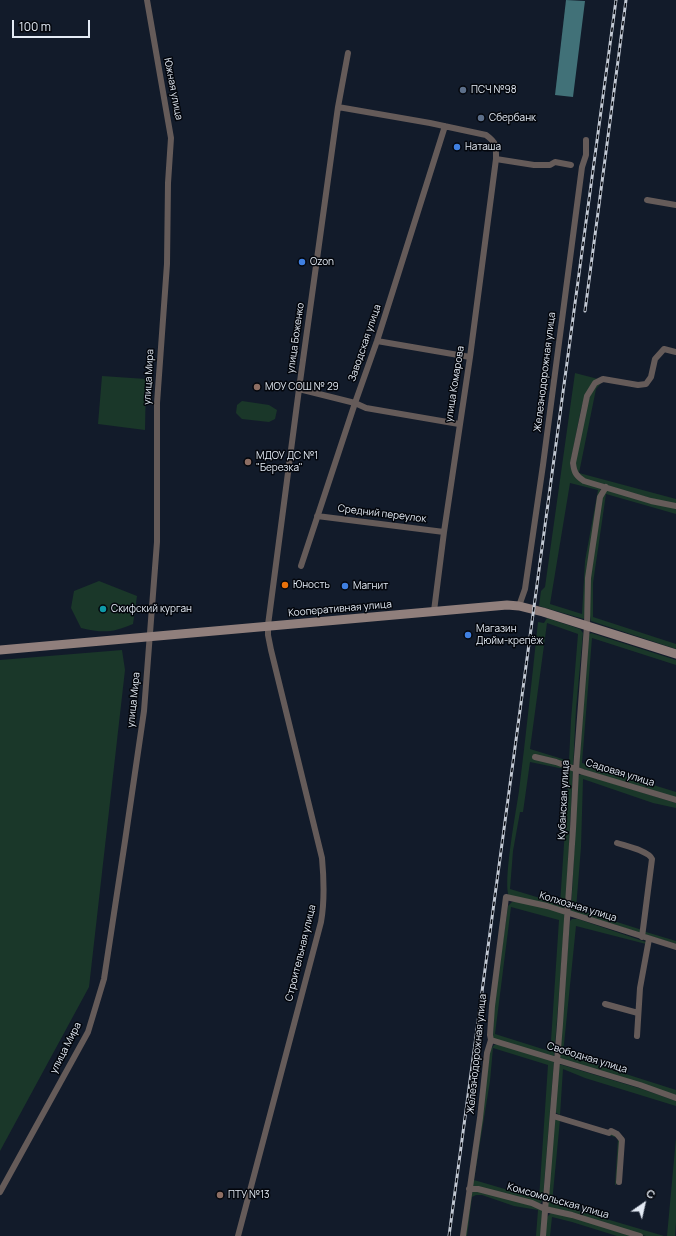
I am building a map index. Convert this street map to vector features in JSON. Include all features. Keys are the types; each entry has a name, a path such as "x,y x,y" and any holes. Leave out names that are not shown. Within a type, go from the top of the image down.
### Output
{"street":[{"name":"Южная улица","path":"147,0 171,138 168,183"},
{"name":"улица Боженко","path":"268,625 338,107 348,53"},
{"path":"338,107 445,126"},
{"name":"улица Комарова","path":"434,611 496,159 496,144 486,134 445,126"},
{"name":"Заводская улица","path":"301,566 377,341 445,126"},
{"name":"Железнодорожная улица","path":"519,606 525,589 543,465 582,167 586,155 586,140"},
{"path":"496,159 534,165 550,165 555,162 571,165"},
{"name":"улица Мира","path":"0,1192 88,1032 104,979 144,711 157,542 157,403 167,264 168,183"},
{"path":"647,200 676,205"},
{"path":"377,341 470,357"},
{"path":"676,352 664,349 655,359 651,377 646,384 638,385 603,379 595,383 587,396 573,463 574,471 577,476 584,480 676,506"},
{"path":"299,389 355,403 366,408 459,424"},
{"name":"Кубанская улица","path":"542,1236 553,1116 587,626 588,578 600,497 606,487"},
{"name":"Средний переулок","path":"317,516 444,532"},
{"name":"Кооперативная улица","path":"0,650 268,625 507,605 519,606 543,612 676,654"},
{"name":"Строительная улица","path":"238,1236 321,922 325,885 321,851 271,650 268,625"},
{"name":"Садовая улица","path":"535,757 556,762 576,770 676,800"},
{"path":"617,843 646,853 651,856 652,859 637,1036"},
{"name":"Железнодорожная улица","path":"463,1236 480,1118 487,1054 491,1040 492,1006 506,897"},
{"name":"Колхозная улица","path":"506,897 547,906 676,947"},
{"path":"605,1004 638,1013"},
{"name":"Свободная улица","path":"491,1040 640,1085 676,1098"},
{"path":"553,1116 609,1133 611,1131 620,1136 622,1140 619,1182"},
{"name":"Комсомольская улица","path":"469,1189 478,1189 532,1203 544,1209 572,1215 640,1236"}],"shaded area":[{"path":"566,0 585,1 573,97 555,95"},
{"path":"575,373 598,379 586,394 581,409 570,465 572,471 578,479 600,488 601,490 584,619 539,606 541,591 545,587","holes":["570,483 598,490 585,561 582,614 550,604"]},
{"path":"102,376 146,379 145,430 98,424"},
{"path":"602,382 596,389 579,473 676,499 676,505 588,481 577,473 575,460 585,407 595,386"},
{"path":"242,401 269,405 277,410 275,419 269,422 242,419 236,413 237,405"},
{"path":"610,490 676,508 676,514 606,494 593,583 593,617 676,644 676,649 591,621 589,587 602,497 606,491"},
{"path":"99,581 137,596 133,624 113,631 95,631 81,628 71,608 74,591"},
{"path":"547,618 580,629 583,633 576,709 566,907 564,909 509,896 508,888 509,862 522,770 538,622 544,623","holes":["547,623 578,634 569,761 530,749","530,762 569,770 560,904 510,889 513,851 520,812 523,812"]},
{"path":"591,633 676,660 676,665 592,638 582,763 676,792 676,799 579,767 588,635"},
{"path":"122,650 125,670 89,987 0,1151 0,660"},
{"path":"582,774 676,803 676,808 653,803 583,779 581,847 576,909 676,941 676,944 571,911 578,778 579,775"},
{"path":"518,901 563,913 565,915 554,1058 493,1039 494,1004 508,906 512,902","holes":["511,907 559,920 551,1041 549,1051 495,1034"]},
{"path":"572,919 578,919 646,942 646,944 576,926 563,1054 676,1090 676,1096 559,1059 570,921"},
{"path":"498,1044 554,1061 543,1198 541,1203 472,1186 489,1052 494,1045","holes":["493,1048 548,1065 539,1199 474,1180 490,1081"]},
{"path":"559,1064 676,1101 676,1106 585,1078 563,1069 560,1115 555,1112"},
{"path":"554,1118 616,1135 621,1142 615,1185 618,1138 560,1120 552,1203 664,1236 646,1236 566,1211 547,1207"},
{"path":"676,1138 675,1236 667,1236"},
{"path":"474,1191 541,1208 543,1213 541,1236 536,1236 538,1210 514,1206 482,1195 476,1195 472,1197 467,1236 464,1236 471,1193"},
{"path":"551,1213 561,1214 633,1236 617,1236 552,1217 550,1236 545,1236 547,1217"}],"railway":[{"path":"449,1236 616,0"},
{"path":"585,311 626,0"}],"place":[{"name":"ПСЧ №98","path":"463,90"},
{"name":"Сбербанк","path":"481,118"},
{"name":"Наташа","path":"457,147"},
{"name":"Ozon","path":"302,262"},
{"name":"МОУ СОШ № 29","path":"257,387"},
{"name":"МДОУ ДС №1 \"Березка\"","path":"248,462"},
{"name":"Юность","path":"285,585"},
{"name":"Магнит","path":"345,586"},
{"name":"Скифский курган","path":"103,609"},
{"name":"Магазин Дюйм-крепёж","path":"468,635"},
{"name":"ПТУ №13","path":"220,1195"}]}
